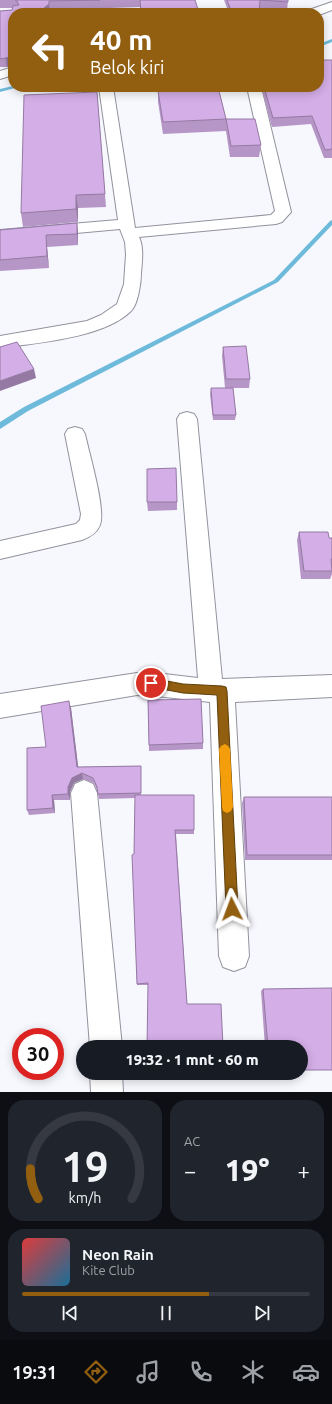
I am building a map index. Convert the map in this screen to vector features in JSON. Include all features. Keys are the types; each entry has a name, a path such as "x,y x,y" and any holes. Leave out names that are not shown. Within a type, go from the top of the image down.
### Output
{"street":[{"path":"0,342 47,335 91,326 107,319 125,306 132,284 134,254 133,242 128,228 107,92"},
{"path":"0,235 276,220 283,212 282,203 255,92"},
{"path":"187,419 217,691 234,956"},
{"path":"0,550 82,531 90,524 92,514 75,434"},
{"path":"0,706 151,683 217,691 332,686"},
{"path":"84,793 105,1040"},
{"path":"106,1080 107,1092"}],"building":[{"path":"15,0 100,0 49,1 49,4 44,8 12,8 13,6 19,5"},
{"path":"140,0 195,0 197,8 141,8"},
{"path":"227,0 260,0 259,8 230,8"},
{"path":"260,0 288,0 288,2"},
{"path":"8,10 8,57 0,59 0,11"},
{"path":"324,60 332,60 332,149 325,150 312,116 273,118 265,92 324,92"},
{"path":"97,92 105,194 76,195 76,209 21,213 24,95"},
{"path":"158,92 219,92 226,119 163,122"},
{"path":"226,119 255,119 261,145 231,146"},
{"path":"77,223 77,234 46,235 47,256 0,260 0,230"},
{"path":"17,342 34,369 0,381 0,347"},
{"path":"246,346 250,379 226,379 223,347"},
{"path":"211,388 233,388 236,415 213,415"},
{"path":"176,468 177,502 147,502 147,469"},
{"path":"299,532 328,532 329,538 332,538 332,571 304,571"},
{"path":"201,699 203,743 149,745 148,700"},
{"path":"69,701 77,767 141,766 141,793 98,794 93,778 82,773 72,778 68,787 68,794 52,795 53,808 27,810 27,748 46,747 41,706"},
{"path":"135,795 194,795 194,830 175,830 187,1004 221,1004 223,1040 147,1040 148,983 137,984 132,855 134,854"},
{"path":"244,797 332,797 332,855 247,855"},
{"path":"332,988 332,1070 308,1070 308,1040 267,1040 263,989"}],"waterway":[{"path":"324,44 332,40"},
{"path":"0,91 8,89"},
{"path":"0,426 26,409 276,281 332,222"}],"slow traffic":[{"path":"225,749 227,807"}],"route":[{"path":"151,683 197,690 222,691 232,909"}]}
